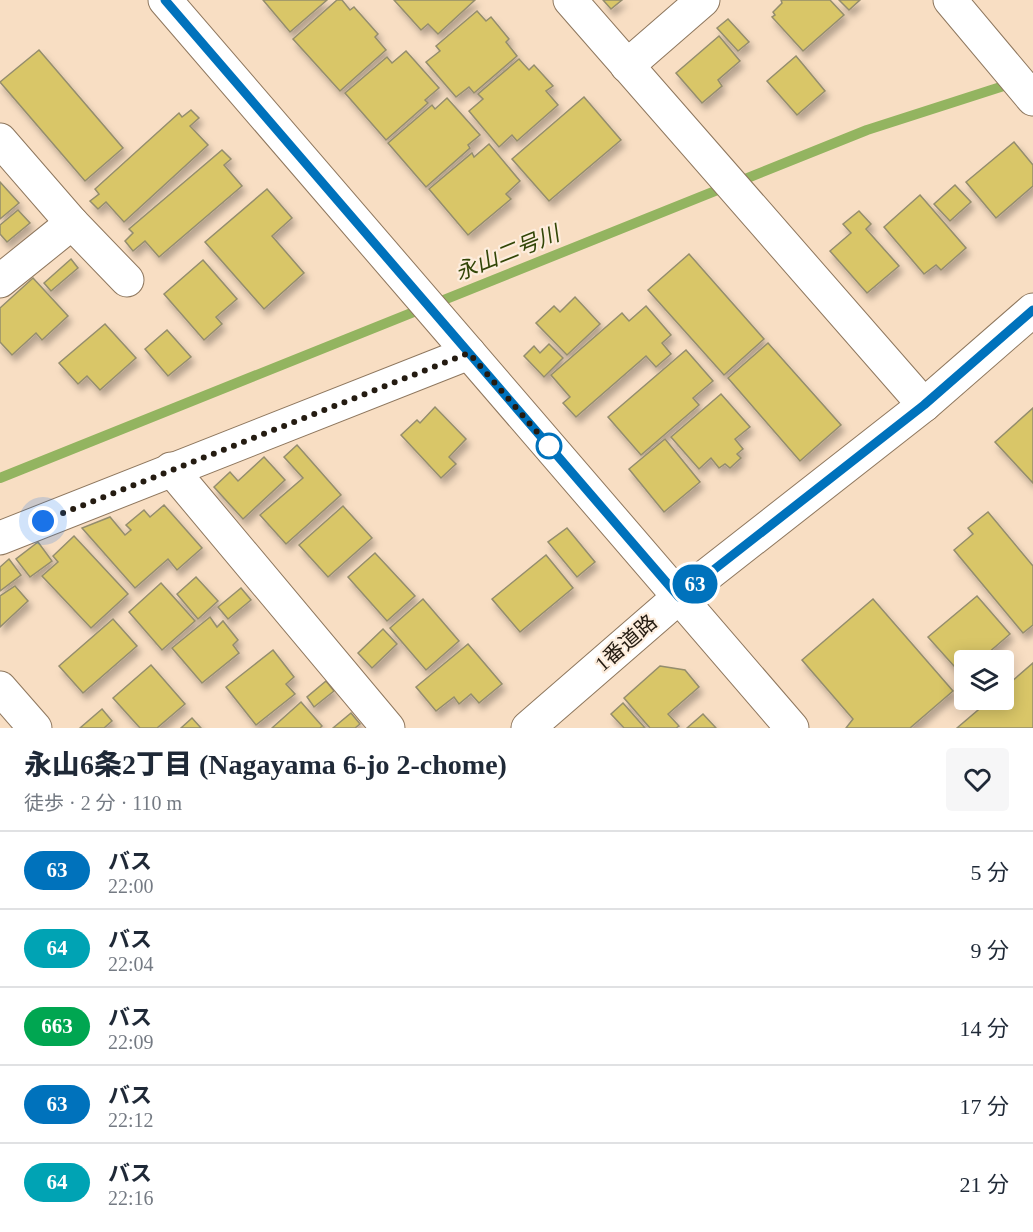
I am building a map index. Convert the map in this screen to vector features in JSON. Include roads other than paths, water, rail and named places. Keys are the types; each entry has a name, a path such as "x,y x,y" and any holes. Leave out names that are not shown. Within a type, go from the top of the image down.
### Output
{"street":[{"path":"165,0 792,728"},
{"path":"570,0 924,405"},
{"path":"627,66 703,0"},
{"path":"950,0 1033,99"},
{"path":"0,140 72,224 128,280"},
{"path":"0,281 72,224"},
{"name":"1番道路","path":"528,728 679,597 924,405 1033,310"},
{"path":"0,538 171,469 461,343"},
{"path":"171,469 388,728"},
{"path":"0,688 35,728"}],"waterway":[{"name":"永山二号川","path":"0,478 867,130 1013,83"}]}
